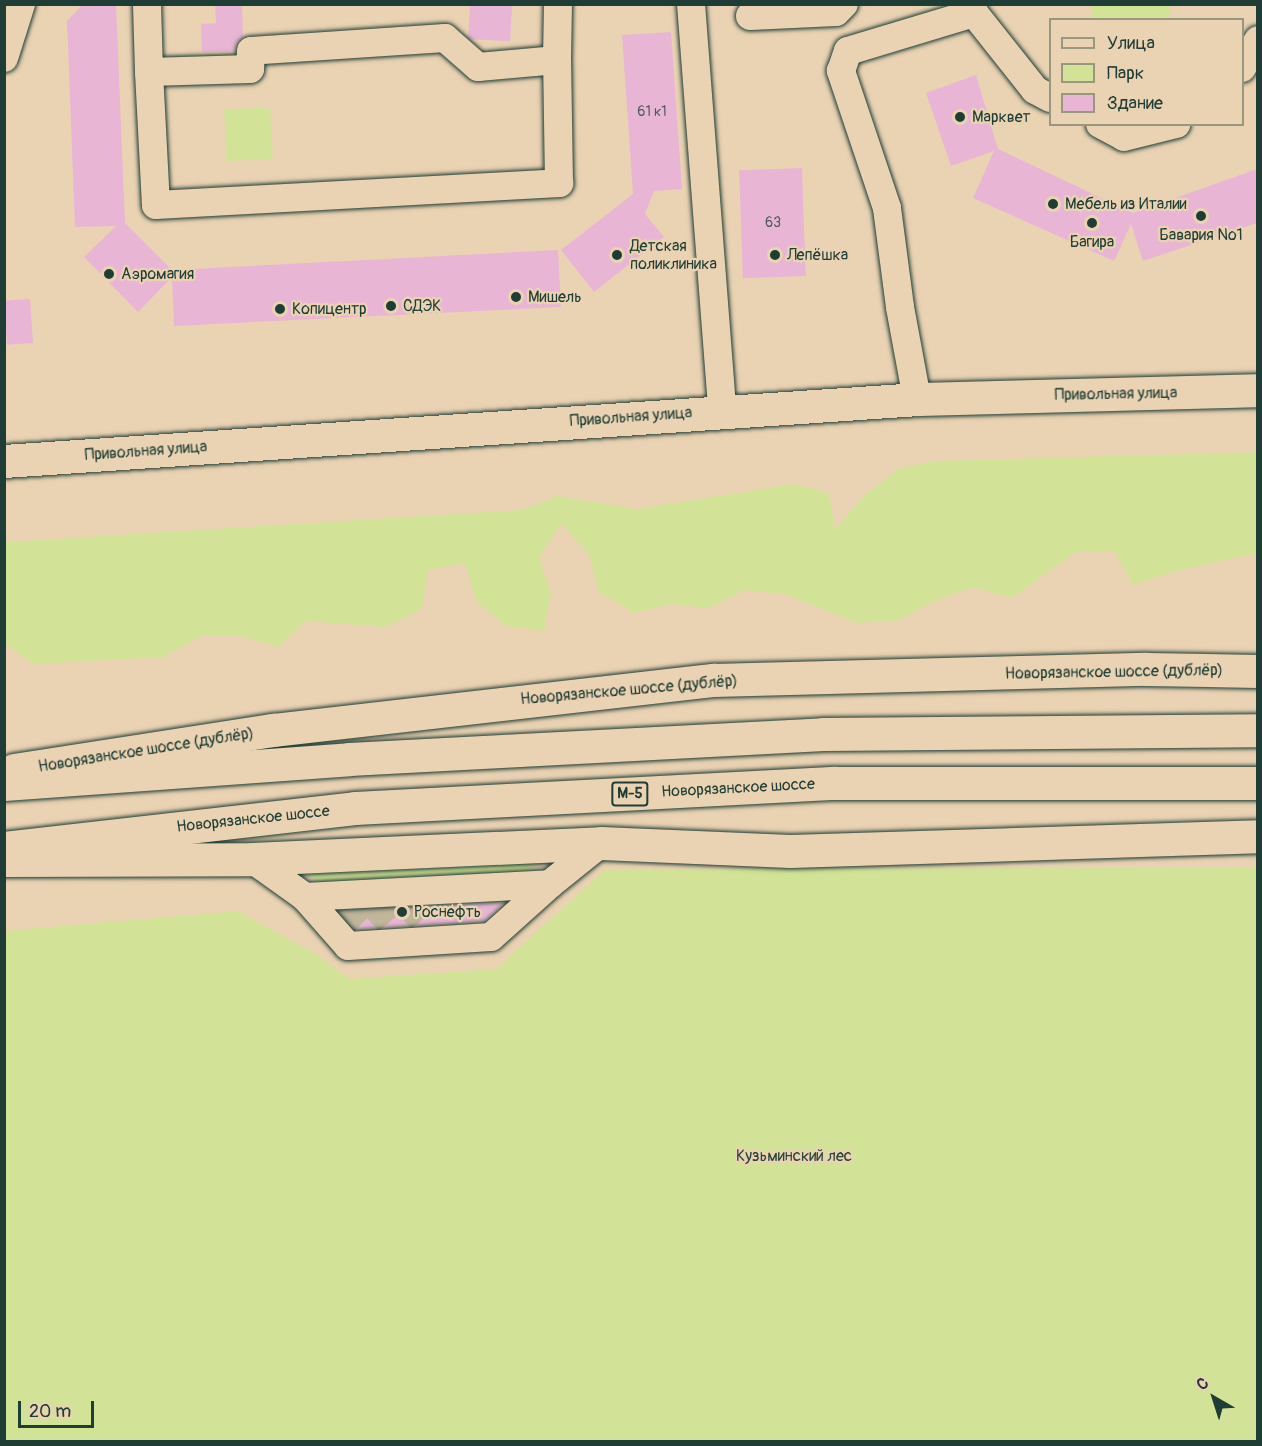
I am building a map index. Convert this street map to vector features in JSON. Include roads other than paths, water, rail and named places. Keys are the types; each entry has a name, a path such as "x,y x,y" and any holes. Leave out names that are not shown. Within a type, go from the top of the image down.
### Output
{"main road":[{"name":"Привольная улица","path":"4,461 722,410 917,399 1257,390"},
{"name":"Новорязанское шоссе (дублёр)","path":"4,772 273,730 713,680 1146,669 1257,671"},
{"path":"4,784 349,759 823,734 1257,730"},
{"name":"Новорязанское шоссе","path":"4,848 367,807 835,783 1257,783"},
{"path":"4,860 252,859 601,843 790,851 1257,836"}],"lane":[{"path":"4,58 21,4"},
{"path":"147,4 156,205 560,183 558,4"},
{"path":"691,4 722,410"},
{"path":"750,16 836,12 844,4"},
{"path":"917,399 900,307 887,208 841,71 848,51 972,9 1035,90 1049,97"},
{"path":"149,72 250,69 251,51 445,38 478,67 558,60"},
{"path":"1244,64 1257,40"},
{"path":"1104,126 1124,137 1168,126"},
{"path":"252,859 305,897 348,946 403,936 490,937 601,843"},
{"path":"305,897 369,898 550,884"}],"tunnel":[{"path":"403,899 429,928"},
{"path":"371,901 396,930"},
{"path":"343,903 369,931"}],"place":[{"name":"Марквет","path":"960,117"},
{"name":"Мебель из Италии","path":"1053,204"},
{"name":"Бавария №1","path":"1201,216"},
{"name":"Багира","path":"1092,223"},
{"name":"Детская поликлиника","path":"617,255"},
{"name":"Лепёшка","path":"775,255"},
{"name":"Аэромагия","path":"109,274"},
{"name":"Мишель","path":"516,297"},
{"name":"СДЭК","path":"391,306"},
{"name":"Копицентр","path":"280,309"},
{"name":"Роснефть","path":"402,912"}],"park label":[{"name":"Кузьминский лес","path":"794,1156"}]}
